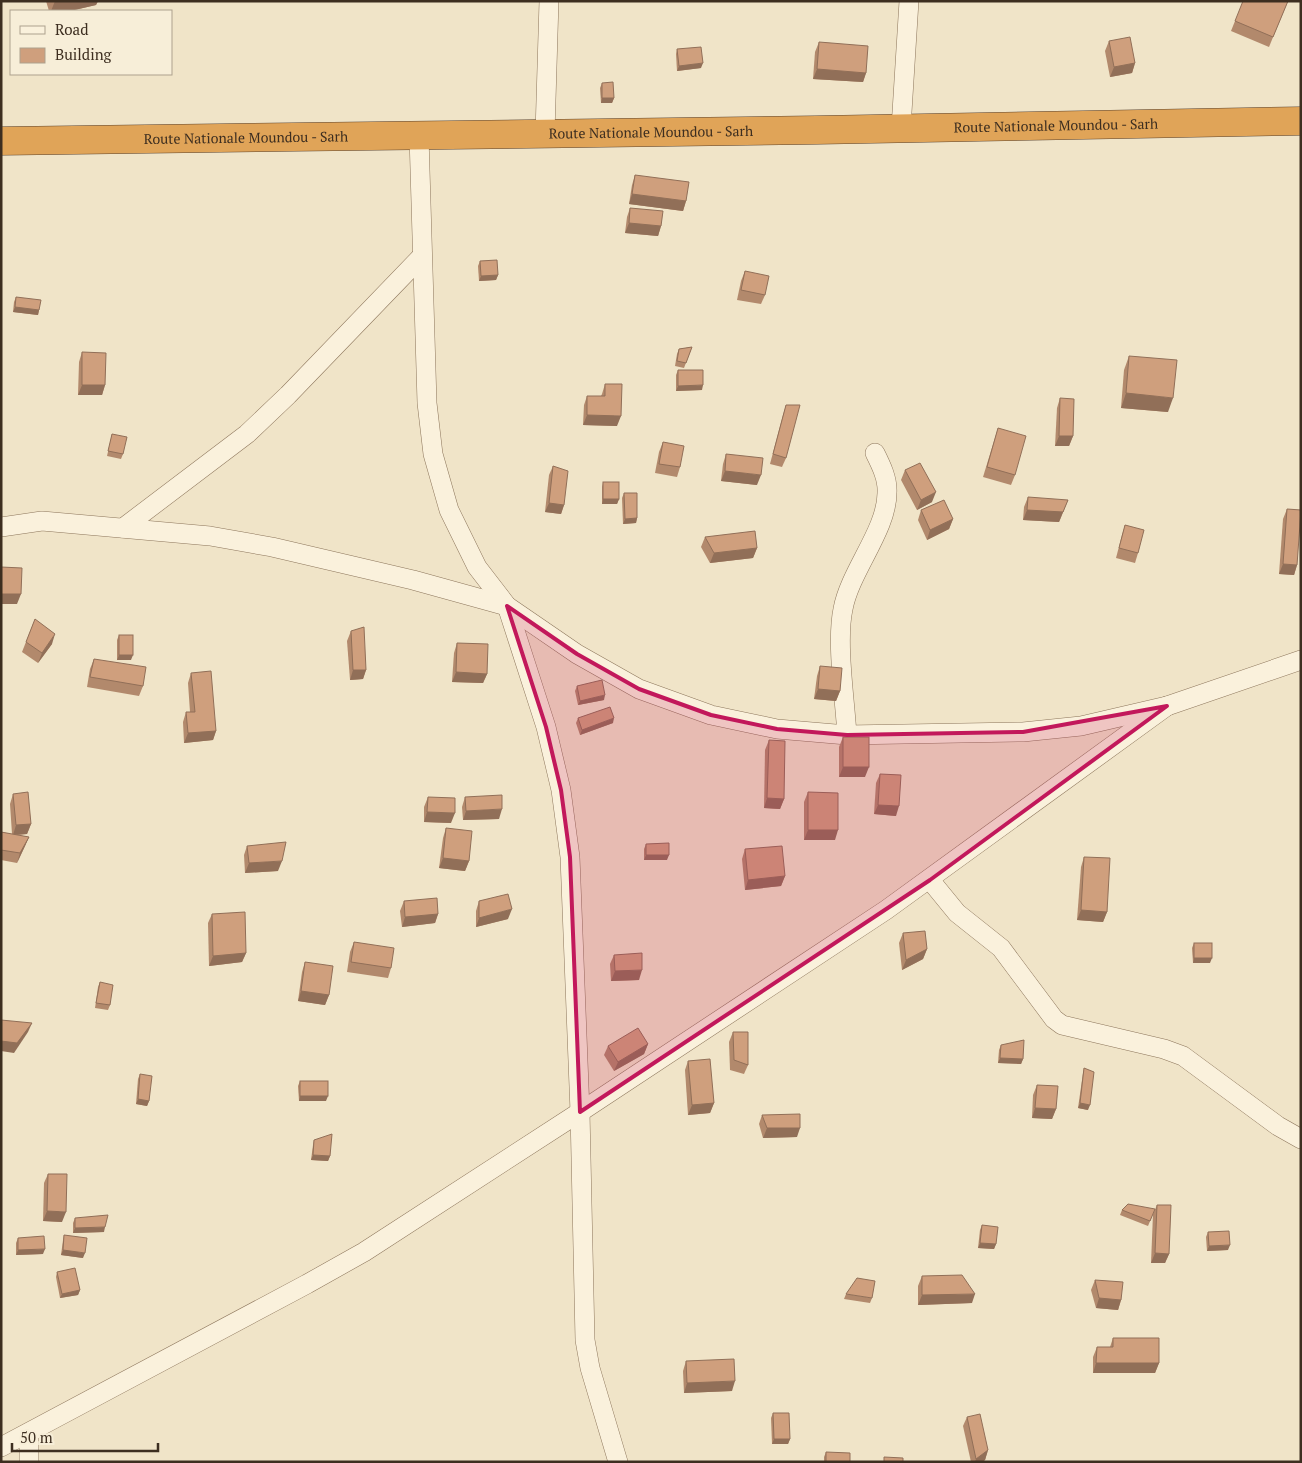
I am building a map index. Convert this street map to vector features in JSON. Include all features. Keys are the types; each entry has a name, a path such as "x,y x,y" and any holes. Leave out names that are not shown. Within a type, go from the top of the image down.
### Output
{"highway":[{"name":"Route Nationale Moundou - Sarh","path":"1,141 1301,121"}],"street":[{"path":"545,132 549,1"},
{"path":"901,128 909,1"},
{"path":"419,136 427,403 433,454 449,510 477,567 506,606 546,727 561,790 570,857 580,1112 585,1340 590,1368 618,1462"},
{"path":"123,528 247,434 288,396 422,256"},
{"path":"847,735 841,628 842,610 848,591 885,511 888,492 876,453"},
{"path":"1,527 42,522 210,536 272,547 413,580 506,606 577,654 638,689 711,715 777,729 847,735 1023,732 1081,726 1168,706 1301,660"},
{"path":"1,1447 364,1252 580,1112 930,880 1168,706"},
{"path":"930,880 958,913 1001,948 1054,1019 1062,1025 1164,1049 1183,1056 1278,1126 1301,1139"},
{"path":"29,1433 29,1462"}],"highlighted area":[{"path":"507,606 577,654 639,689 711,715 777,729 847,735 1023,732 1167,706 930,880 580,1112 570,857 561,790 546,727"}],"building":[{"path":"1243,1 1288,1 1273,37 1235,21"},
{"path":"1130,37 1135,63 1114,67 1109,41"},
{"path":"819,42 868,46 866,73 817,69"},
{"path":"701,47 703,63 679,66 677,49"},
{"path":"613,82 614,98 602,98 602,83"},
{"path":"635,175 689,182 686,201 632,194"},
{"path":"630,208 663,211 661,226 629,223"},
{"path":"497,260 498,275 481,276 480,261"},
{"path":"745,271 769,276 765,295 741,290"},
{"path":"16,297 41,300 39,310 15,307"},
{"path":"692,347 686,363 677,361 679,349"},
{"path":"82,352 106,353 105,385 82,385"},
{"path":"1129,356 1177,360 1173,398 1126,393"},
{"path":"678,370 703,370 703,385 678,386"},
{"path":"605,384 622,384 621,416 587,415 587,396 605,396"},
{"path":"1060,398 1074,399 1073,436 1059,436"},
{"path":"786,405 800,405 786,458 773,454"},
{"path":"998,428 1026,436 1015,475 987,467"},
{"path":"112,434 127,437 123,454 108,451"},
{"path":"663,442 684,446 680,467 659,464"},
{"path":"726,454 763,458 761,475 725,471"},
{"path":"920,463 936,492 921,500 905,470"},
{"path":"553,466 568,471 564,505 549,503"},
{"path":"603,482 619,482 619,499 603,499"},
{"path":"624,493 637,493 637,518 625,519"},
{"path":"1028,497 1068,500 1063,512 1027,510"},
{"path":"944,500 953,519 930,530 921,510"},
{"path":"1287,509 1301,510 1297,565 1283,564"},
{"path":"1125,525 1144,530 1138,553 1119,548"},
{"path":"755,531 757,548 714,553 705,537"},
{"path":"1,567 22,568 21,594 1,594"},
{"path":"35,619 55,634 42,653 26,642"},
{"path":"364,627 366,670 353,670 351,631"},
{"path":"119,635 133,635 133,655 119,655"},
{"path":"457,643 488,644 487,674 456,672"},
{"path":"94,659 146,667 143,686 90,677"},
{"path":"820,666 842,668 840,691 818,689"},
{"path":"211,671 216,731 188,733 186,712 195,712 191,673"},
{"path":"602,680 605,695 580,701 577,686"},
{"path":"610,707 614,718 582,730 578,718"},
{"path":"843,737 869,737 869,767 843,767"},
{"path":"769,740 785,741 784,799 767,798"},
{"path":"880,774 901,775 899,806 878,805"},
{"path":"28,792 31,824 16,825 13,794"},
{"path":"808,792 838,793 838,830 808,830"},
{"path":"502,795 502,809 466,811 465,797"},
{"path":"428,797 455,798 455,813 427,812"},
{"path":"446,828 472,831 469,861 443,858"},
{"path":"1,832 29,837 20,853 1,850"},
{"path":"286,842 282,861 249,863 247,846"},
{"path":"669,843 669,855 646,855 646,844"},
{"path":"782,846 785,876 748,880 745,849"},
{"path":"1084,857 1110,858 1107,912 1081,910"},
{"path":"508,894 512,909 479,918 479,901"},
{"path":"437,898 438,914 405,917 404,901"},
{"path":"245,912 246,953 213,956 212,914"},
{"path":"925,931 927,949 906,960 903,933"},
{"path":"354,942 394,948 391,968 351,962"},
{"path":"1194,943 1212,943 1212,958 1194,958"},
{"path":"642,953 642,970 615,971 614,955"},
{"path":"305,962 333,966 329,995 301,991"},
{"path":"100,982 113,985 110,1005 96,1003"},
{"path":"1,1020 32,1023 17,1043 1,1041"},
{"path":"638,1028 648,1044 618,1062 608,1046"},
{"path":"733,1032 748,1032 748,1065 734,1060"},
{"path":"1024,1040 1023,1059 1000,1058 1001,1045"},
{"path":"710,1059 714,1103 692,1105 688,1061"},
{"path":"1084,1068 1094,1072 1090,1105 1080,1103"},
{"path":"140,1074 152,1076 149,1101 138,1099"},
{"path":"300,1081 328,1081 328,1096 300,1096"},
{"path":"1037,1085 1058,1086 1056,1109 1035,1108"},
{"path":"800,1114 800,1128 767,1128 762,1115"},
{"path":"332,1134 330,1156 313,1155 314,1140"},
{"path":"48,1174 67,1174 66,1212 47,1211"},
{"path":"1128,1204 1155,1209 1150,1221 1122,1210"},
{"path":"1157,1205 1171,1205 1169,1254 1155,1253"},
{"path":"108,1215 105,1227 75,1228 75,1218"},
{"path":"982,1225 998,1227 996,1244 980,1243"},
{"path":"1229,1231 1230,1245 1209,1246 1208,1232"},
{"path":"64,1235 87,1238 85,1253 63,1250"},
{"path":"44,1236 45,1249 18,1250 18,1238"},
{"path":"75,1268 80,1290 62,1294 57,1272"},
{"path":"962,1275 975,1294 922,1295 922,1276"},
{"path":"857,1278 875,1281 872,1298 846,1294"},
{"path":"1095,1280 1123,1282 1121,1300 1099,1298"},
{"path":"1113,1338 1159,1338 1159,1363 1096,1363 1097,1347 1113,1347"},
{"path":"734,1359 735,1381 687,1383 686,1361"},
{"path":"773,1413 789,1413 790,1439 774,1439"},
{"path":"980,1414 988,1450 976,1459 967,1417"},
{"path":"826,1452 850,1453 850,1462 826,1462"},
{"path":"884,1457 903,1458 903,1462 884,1462"}]}
